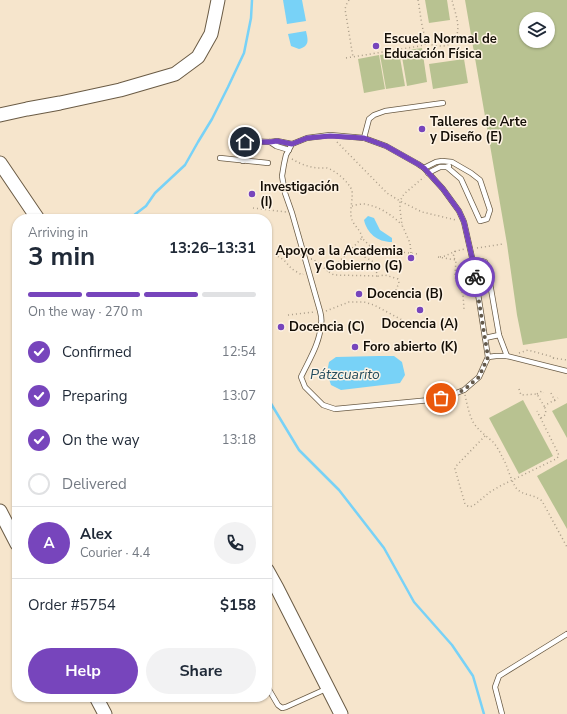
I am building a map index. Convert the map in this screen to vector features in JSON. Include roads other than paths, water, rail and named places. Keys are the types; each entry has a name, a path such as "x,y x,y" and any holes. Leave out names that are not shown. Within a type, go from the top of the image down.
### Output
{"main road":[{"path":"0,115 120,90 164,75 196,52 206,32 213,0"},
{"path":"0,109 69,96 146,78 175,74 198,57 211,34 218,0"},
{"path":"0,163 35,214"},
{"path":"0,511 12,534"},
{"path":"272,579 341,714"},
{"path":"99,702 105,714"}],"lane":[{"path":"364,138 369,119 374,115 385,111 442,103"},
{"path":"243,161 245,142 277,141 292,144 307,138 330,136 364,138 386,146 424,168 443,189 459,211 464,222 473,262 488,357 479,377 464,390 441,398 335,409 323,405 305,387 301,377 317,344 322,323 305,258 285,193 282,176 286,155 292,144"},
{"path":"270,142 276,146 288,150"},
{"path":"220,158 268,163"},
{"path":"424,168 436,162 452,162 480,180 490,210 487,219 480,221 460,179 447,167 440,167 428,174"},
{"path":"447,167 452,162"},
{"path":"473,262 482,261 485,262 487,266 499,336 510,357"},
{"path":"485,338 499,336"},
{"path":"488,357 510,357 567,371"},
{"path":"502,714 495,687 499,676 567,634"},
{"path":"272,695 278,705 282,708 328,689"}],"water":[{"path":"283,0 302,0 306,21 287,24"},
{"path":"306,31 308,40 307,44 303,48 299,49 291,46 288,34"},
{"path":"368,216 374,218 380,230 392,238 392,242 387,242 377,238 370,233 364,220"},
{"name":"Pátzcuarito","path":"394,356 402,362 405,375 400,383 341,390 331,385 327,373 329,362 336,357"}],"waterway":[{"path":"136,214 146,206 155,193 185,165 212,119 244,53 251,18 252,0"},
{"path":"272,405 299,450 339,490 384,548 414,602 452,645 473,676 484,714"}],"place":[{"name":"Escuela Normal de Educación Física","path":"376,46"},
{"name":"Talleres de Arte y Diseño (E)","path":"422,129"},
{"name":"Investigación (I)","path":"252,194"},
{"name":"Apoyo a la Academia y Gobierno (G)","path":"411,258"},
{"name":"Docencia (B)","path":"359,294"},
{"name":"Docencia (A)","path":"420,310"},
{"name":"Docencia (C)","path":"281,327"},
{"name":"Foro abierto (K)","path":"355,347"}]}
